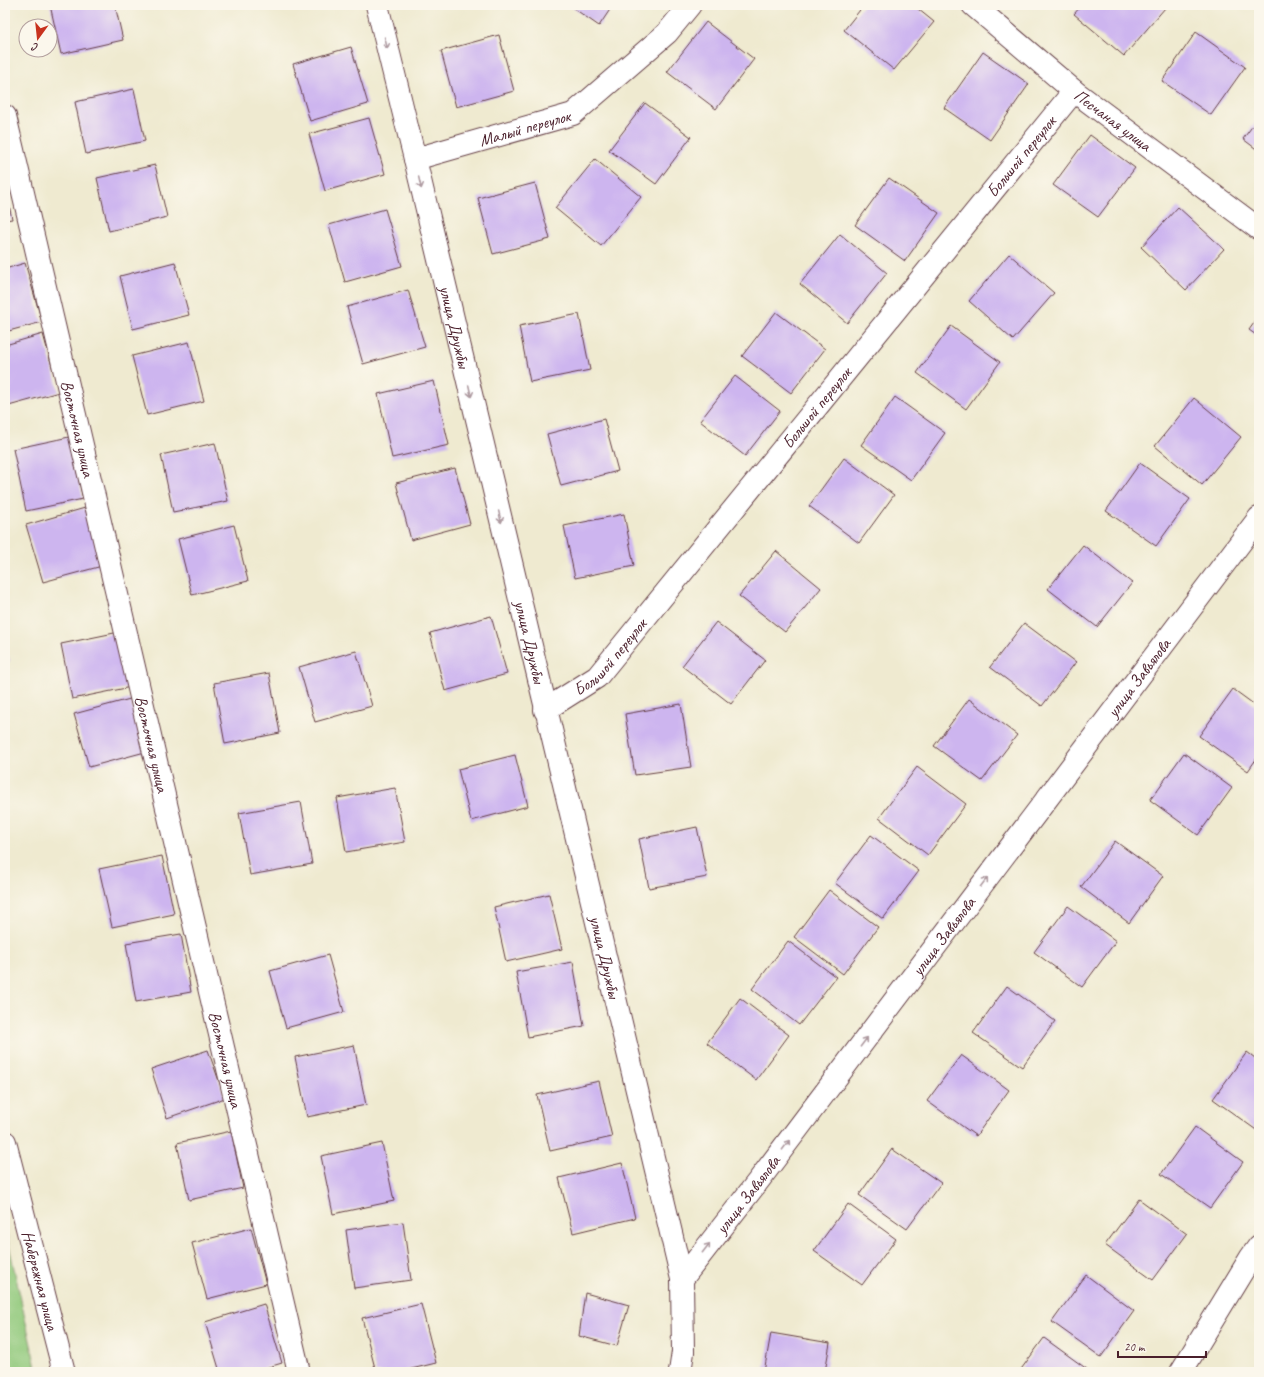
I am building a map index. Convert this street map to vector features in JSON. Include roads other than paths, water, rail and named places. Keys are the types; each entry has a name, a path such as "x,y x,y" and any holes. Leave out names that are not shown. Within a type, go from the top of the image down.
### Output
{"street":[{"name":"улица Дружбы","path":"377,5 682,1279"},
{"name":"Малый переулок","path":"415,159 573,114 667,33 690,5"},
{"name":"Песчаная улица","path":"973,5 1074,91 1259,228"},
{"name":"Большой переулок","path":"545,710 597,677 1074,91"},
{"name":"Восточная улица","path":"5,116 299,1372"},
{"name":"улица Завьялова","path":"682,1279 759,1180 1259,518"},
{"name":"Набережная улица","path":"5,1142 64,1372"},
{"path":"1181,1372 1256,1254"},
{"path":"680,1372 683,1352 682,1279"}]}
